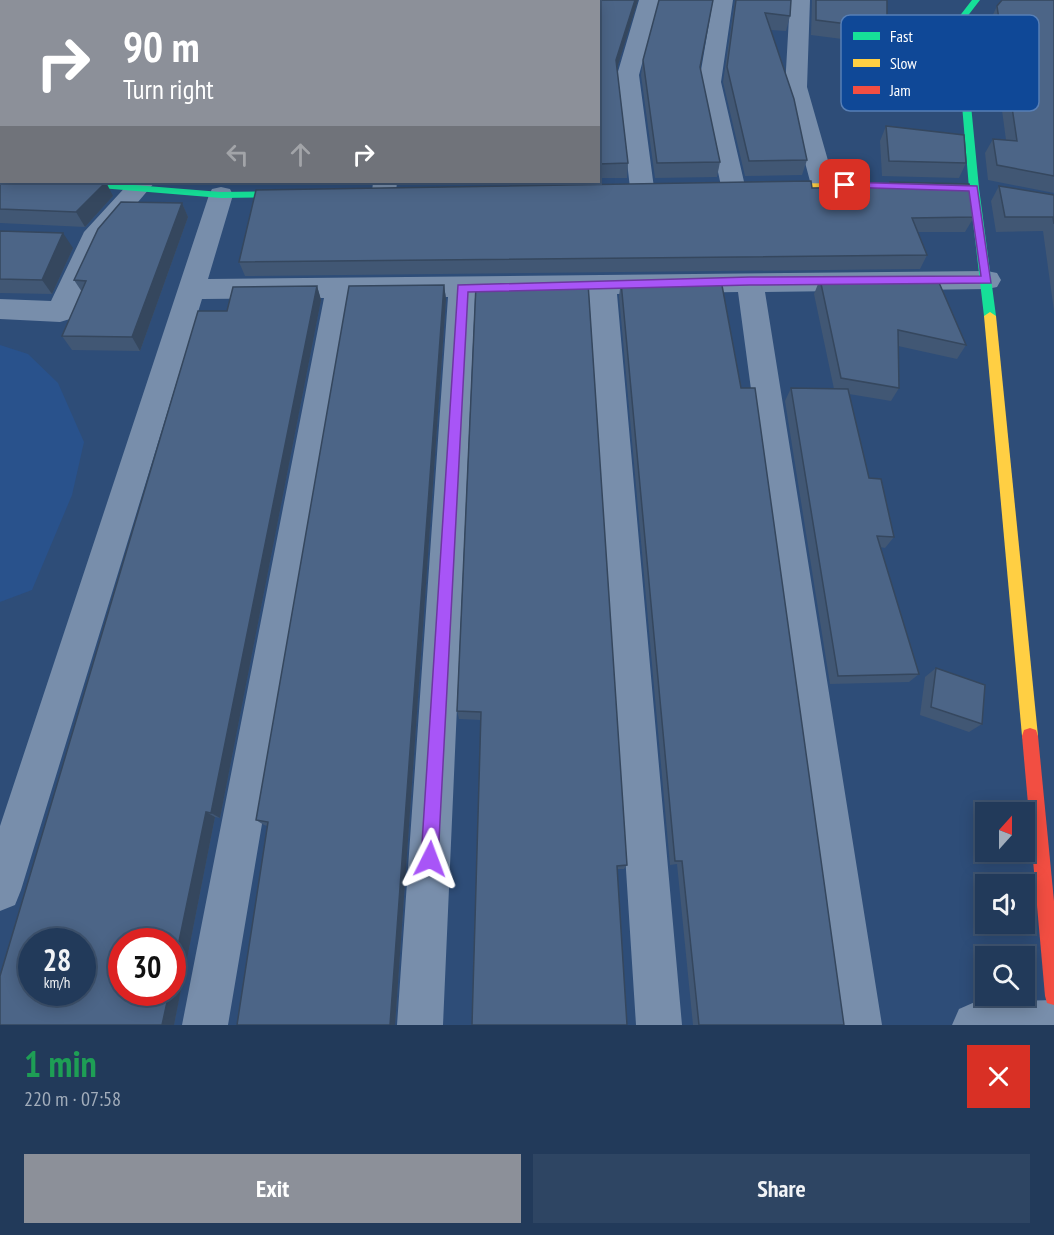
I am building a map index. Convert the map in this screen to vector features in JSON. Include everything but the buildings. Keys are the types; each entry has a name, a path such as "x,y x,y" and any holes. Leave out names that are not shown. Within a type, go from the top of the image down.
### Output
{"street":[{"path":"642,188 628,75 649,0"},
{"path":"723,0 710,82 738,186 824,184 968,188"},
{"path":"800,0 796,87 824,184"},
{"path":"964,15 975,0"},
{"path":"964,111 968,188 987,280 1054,996"},
{"path":"89,183 140,185 221,195 289,188 320,194"},
{"path":"0,309 60,312 81,237 140,185"},
{"path":"0,890 221,195"},
{"path":"190,289 339,290 750,281 987,280"},
{"path":"750,281 859,1025"},
{"path":"602,284 659,1025"},
{"path":"420,1025 462,288"},
{"path":"205,1025 339,290"},
{"path":"975,1025 1054,1023"}],"waterway":[{"path":"0,375 29,406 42,442 28,495 0,561"}],"traffic: fast":[{"path":"964,15 976,0"},
{"path":"967,111 990,316"},
{"path":"76,183 221,195 300,194"}],"traffic: slow":[{"path":"766,186 933,187"},
{"path":"990,316 1030,736"}],"traffic: jam":[{"path":"1030,736 1054,996"}],"route":[{"path":"430,859 462,288 750,281 987,280 974,188 845,185"}]}
